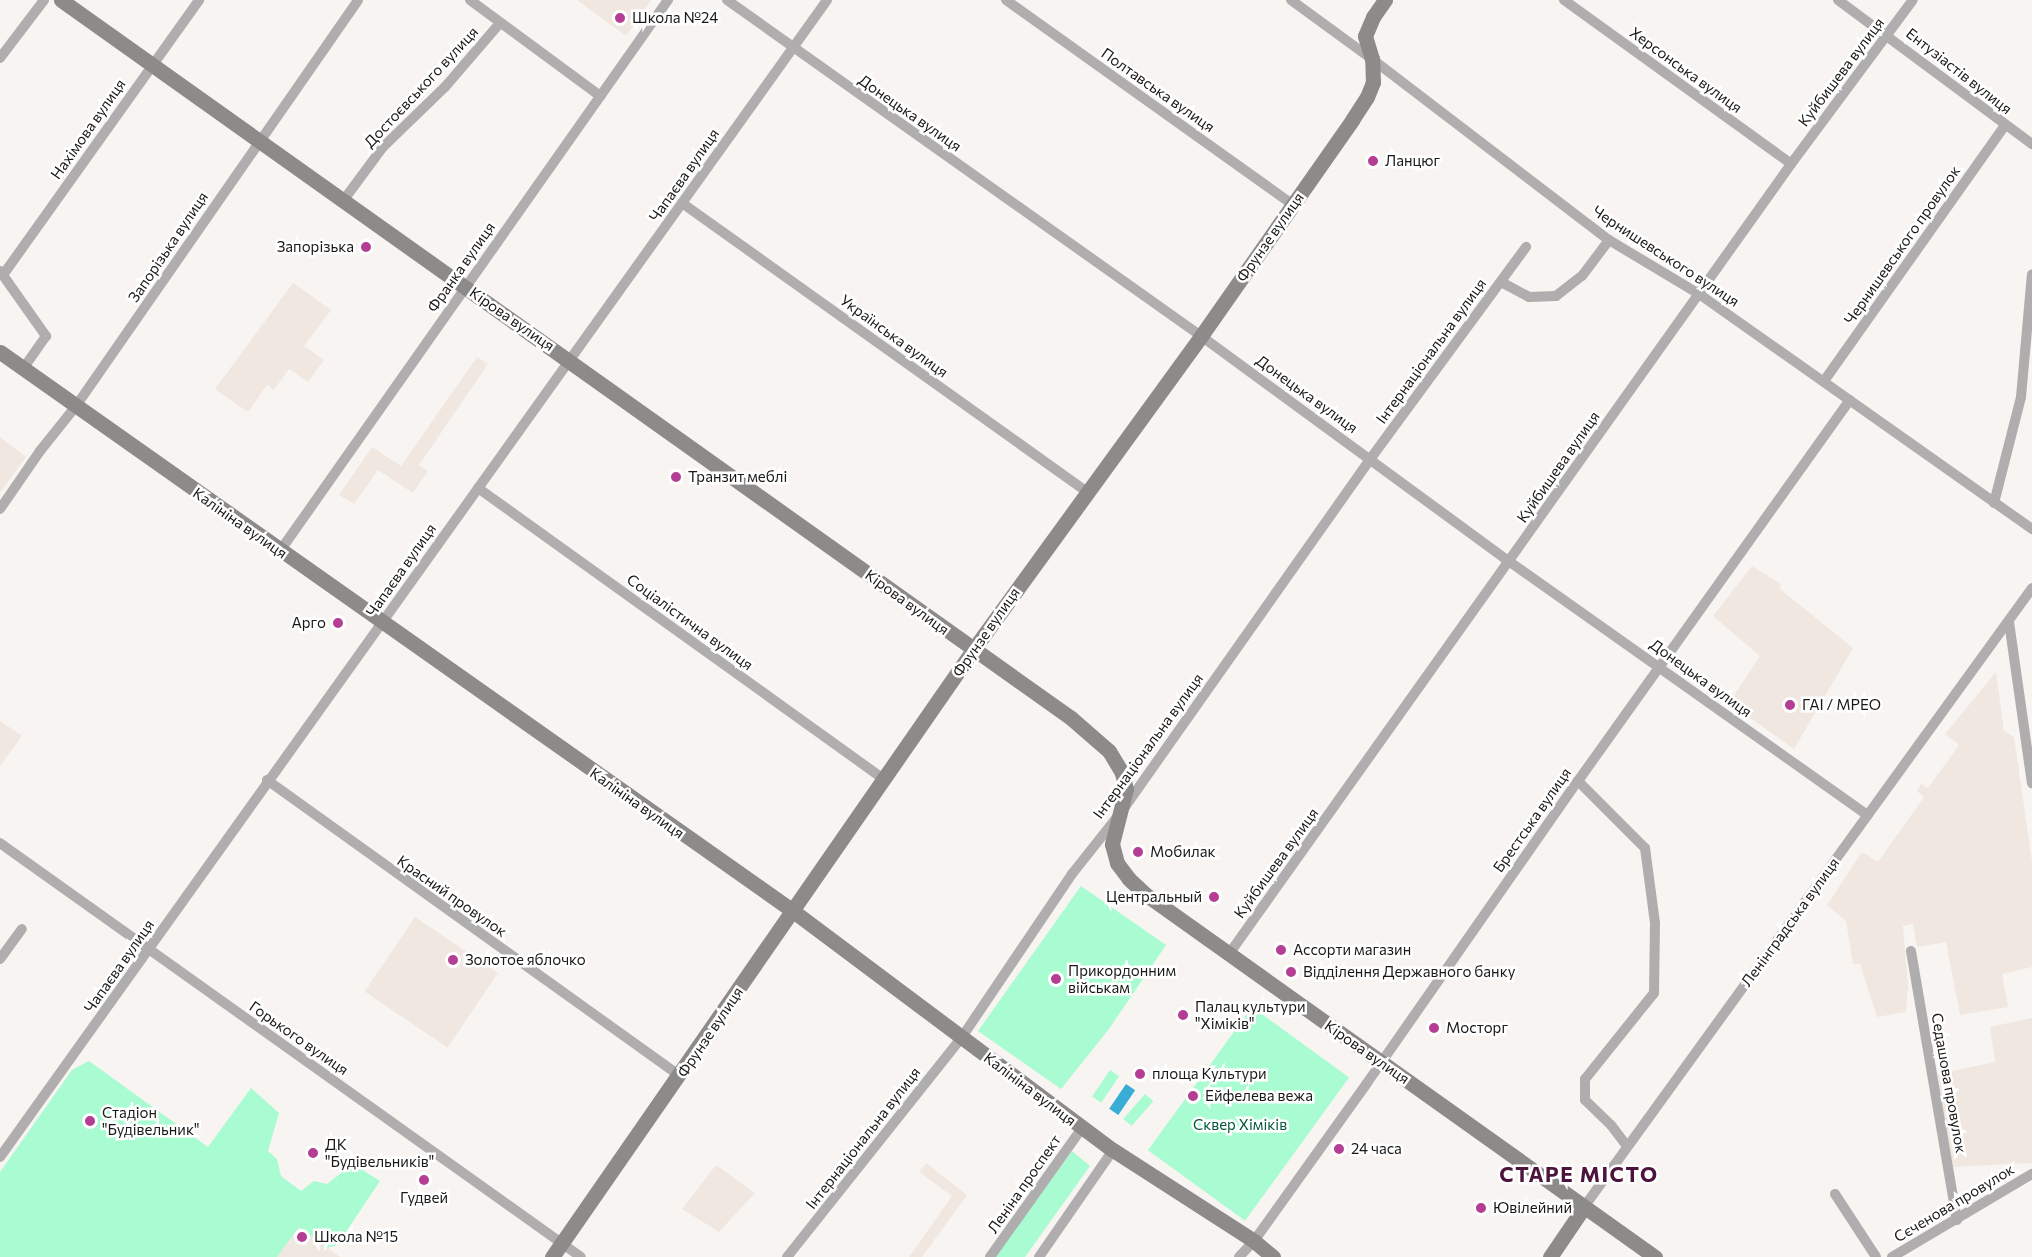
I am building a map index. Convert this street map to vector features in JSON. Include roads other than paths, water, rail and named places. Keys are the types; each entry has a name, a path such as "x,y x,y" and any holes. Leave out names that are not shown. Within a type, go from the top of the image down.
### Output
{"street":[{"path":"0,58 44,0"},
{"name":"Кірова вулиця","path":"62,0 151,66 466,287 1071,718 1109,751 1122,773 1126,789 1113,844 1118,863 1129,879 1229,954 1655,1257"},
{"name":"Нахімова вулиця","path":"1,273 198,0"},
{"name":"Запорізька вулиця","path":"0,509 40,451 76,406 358,0"},
{"path":"470,0 600,96"},
{"name":"Франка вулиця","path":"280,551 668,0"},
{"name":"Донецька вулиця","path":"727,0 1201,336 1371,458 1510,562 1867,815"},
{"name":"Чапаєва вулиця","path":"0,1157 826,0"},
{"name":"Полтавська вулиця","path":"1006,0 1292,204"},
{"name":"Чернишевського вулиця","path":"1291,0 1609,240 1699,294 2032,529"},
{"name":"Фрунзе вулиця","path":"552,1257 680,1076 973,650 1201,336 1367,97 1373,82 1372,59 1365,36 1373,17 1385,0"},
{"name":"Херсонська вулиця","path":"1564,0 1791,164"},
{"name":"Ентузіастів вулиця","path":"1839,0 2032,144"},
{"name":"Куйбишева вулиця","path":"1229,954 1791,164 1913,0"},
{"name":"Достоєвського вулиця","path":"343,201 383,147 446,87 500,23"},
{"name":"Чернишевського провулок","path":"1824,381 2005,125"},
{"name":"Українська вулиця","path":"682,203 1088,493"},
{"path":"1501,282 1529,297 1556,296 1582,276 1609,240"},
{"name":"Інтернаціональна вулиця","path":"787,1257 962,1037 1072,874 1122,810 1371,458 1526,247"},
{"path":"1,273 46,336 24,368"},
{"path":"1994,503 2021,397 2032,274"},
{"name":"Калініна вулиця","path":"0,352 793,911 1082,1128 1254,1241 1273,1257"},
{"name":"Брестська вулиця","path":"1239,1257 1254,1241 1381,1063 1578,780 1850,400"},
{"name":"Соціалістична вулиця","path":"478,489 885,780"},
{"name":"Ленінградська вулиця","path":"1550,1257 2032,588"},
{"path":"2009,622 2032,783"},
{"name":"Красний провулок","path":"267,780 680,1076"},
{"path":"1578,780 1645,848 1651,890 1655,922 1654,993 1585,1079 1585,1100 1611,1125 1628,1146"},
{"name":"Горького вулиця","path":"0,843 580,1257"},
{"path":"0,958 21,929"},
{"name":"Седашова провулок","path":"1911,951 1957,1220"},
{"name":"Леніна проспект","path":"990,1257 1082,1128"},
{"path":"1039,1257 1113,1150"},
{"name":"Сєченова провулок","path":"1892,1257 2032,1174"},
{"path":"1835,1194 1876,1257"}],"water":[{"path":"1126,1084 1135,1090 1118,1115 1109,1109"}],"place":[{"name":"Школа №24","path":"620,18"},
{"name":"Ланцюг","path":"1373,161"},
{"name":"Запорізька","path":"366,247"},
{"name":"Транзит меблі","path":"676,477"},
{"name":"Арго","path":"338,623"},
{"name":"ГАІ / МРЕО","path":"1790,705"},
{"name":"Мобилак","path":"1138,852"},
{"name":"Центральный","path":"1214,897"},
{"name":"Ассорти магазин","path":"1281,950"},
{"name":"Золотое яблочко","path":"453,960"},
{"name":"Відділення Державного банку","path":"1291,972"},
{"name":"Прикордонним військам","path":"1056,979"},
{"name":"Палац культури \"Хіміків\"","path":"1183,1015"},
{"name":"Мосторг","path":"1434,1028"},
{"name":"площа Культури","path":"1140,1074"},
{"name":"Ейфелева вежа","path":"1193,1096"},
{"name":"Стадіон \"Будівельник\"","path":"90,1121"},
{"name":"24 часа","path":"1339,1149"},
{"name":"ДК \"Будівельників\"","path":"313,1153"},
{"name":"Гудвей","path":"424,1180"},
{"name":"Ювілейний","path":"1481,1208"},
{"name":"Школа №15","path":"302,1237"}],"district":[{"name":"СТАРЕ МІСТО","path":"1579,1174"}],"park label":[{"name":"Сквер Хіміків","path":"1240,1125"}]}
